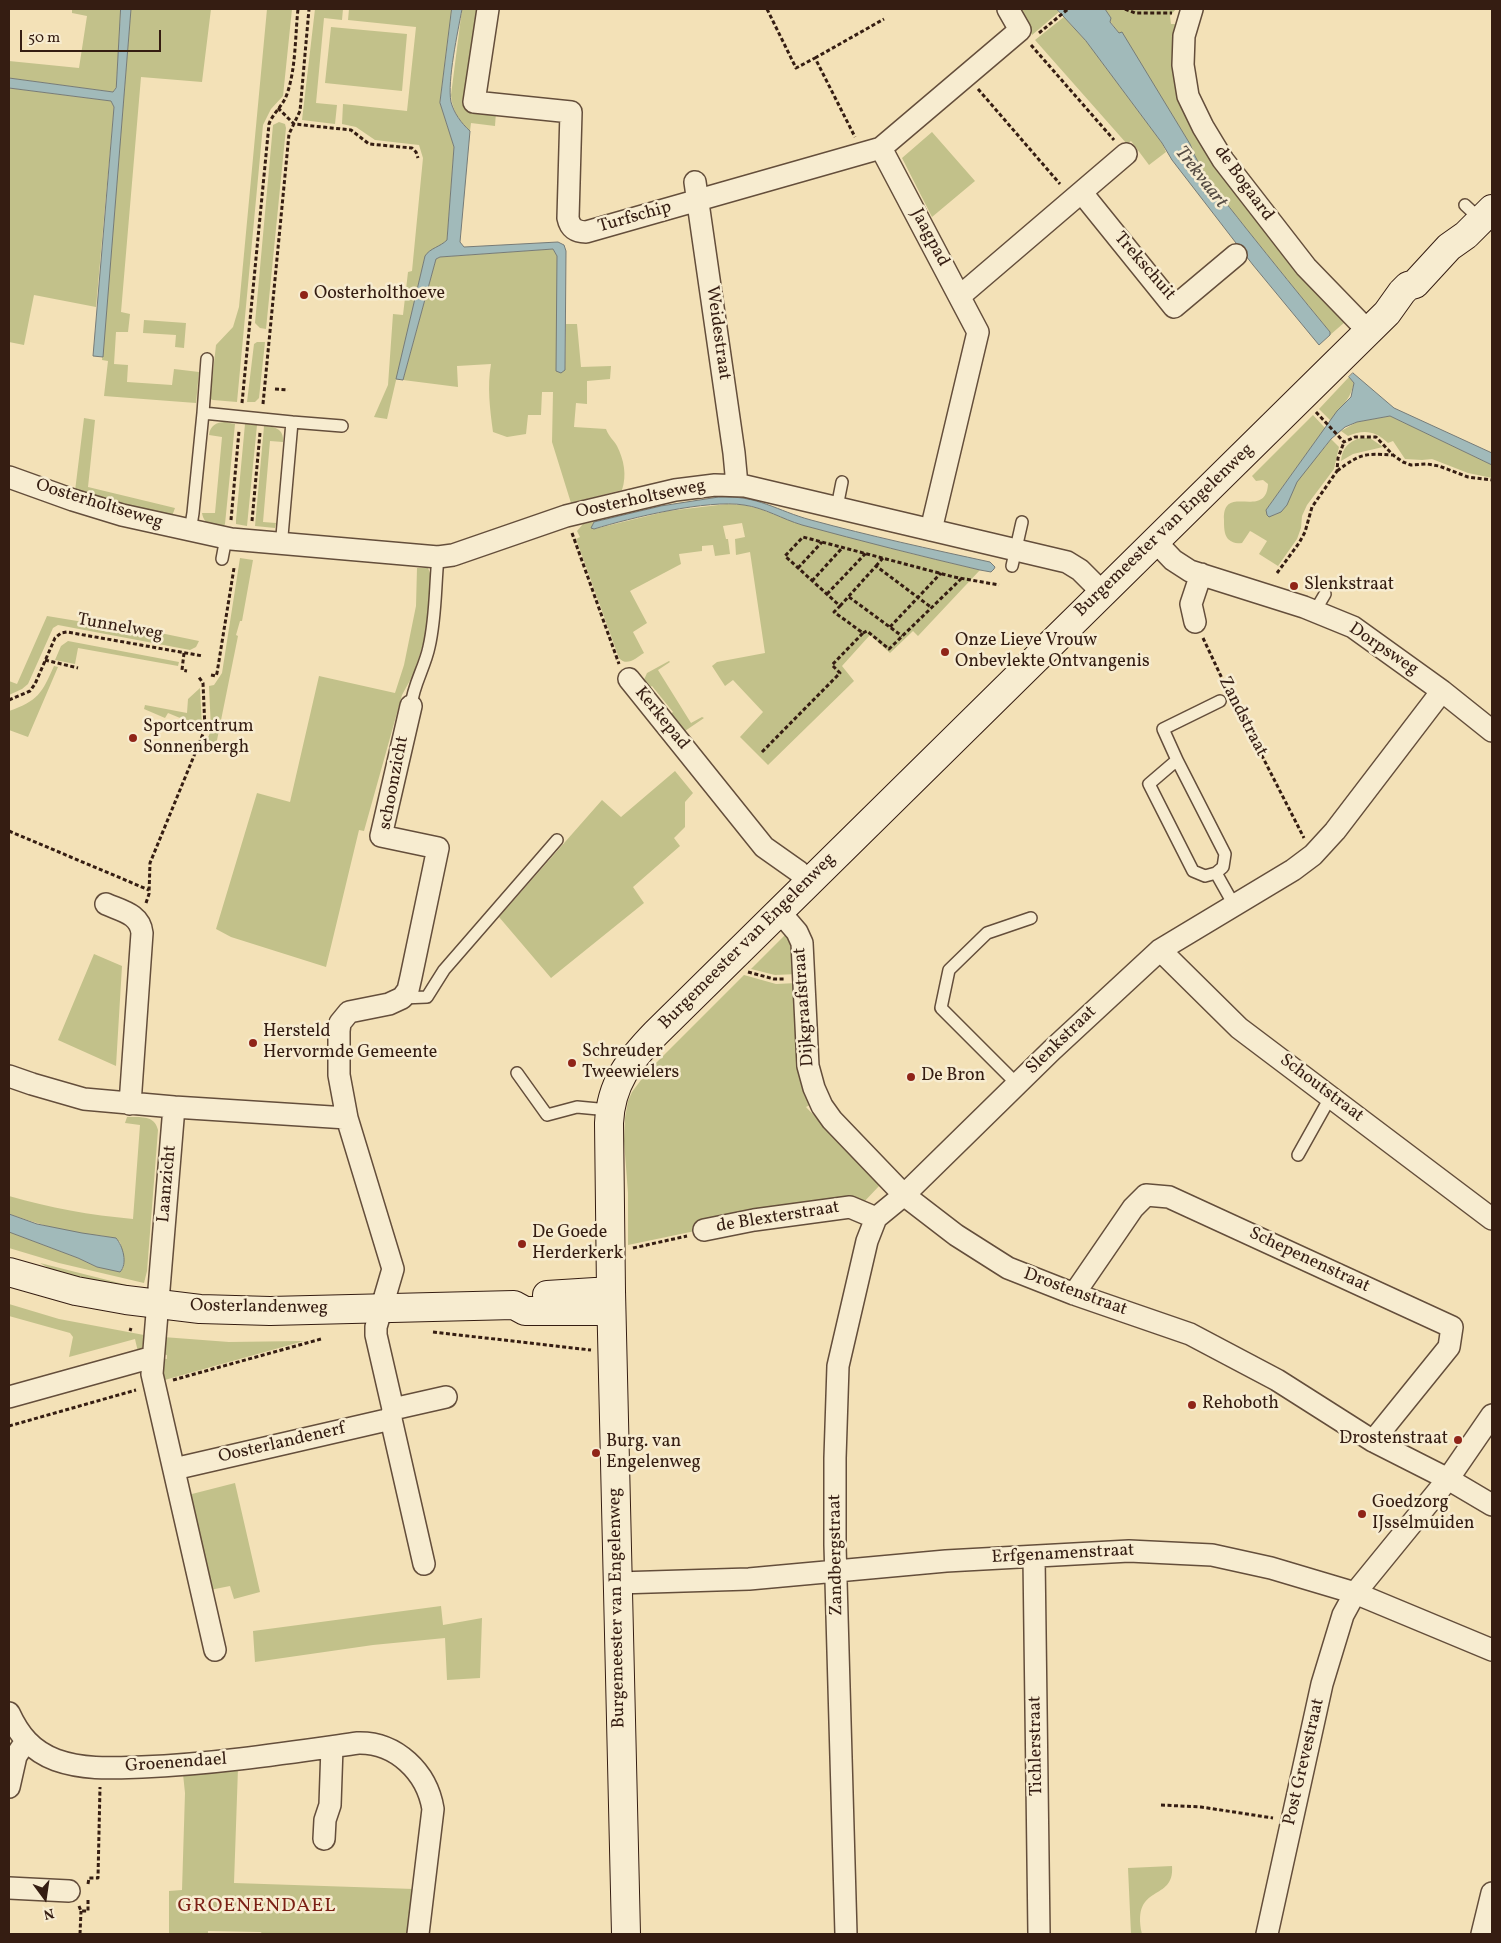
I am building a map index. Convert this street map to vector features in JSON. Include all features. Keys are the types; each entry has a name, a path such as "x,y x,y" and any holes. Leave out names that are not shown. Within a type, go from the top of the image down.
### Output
{"street":[{"name":"Turfschip","path":"488,9 474,102 571,112 568,218 574,229 580,232 586,232 696,191 872,150"},
{"path":"872,150 1020,30 1008,9"},
{"name":"de Bogaard","path":"1191,11 1184,36 1184,80 1195,112 1223,160 1306,267 1361,343"},
{"name":"Jaagpad","path":"872,150 960,296 978,332 931,530"},
{"path":"960,296 1126,154"},
{"name":"Weidestraat","path":"696,191 737,485"},
{"name":"Trekschuit","path":"1078,197 1174,306 1236,254"},
{"name":"Burgemeester van Engelenweg","path":"626,1934 611,1301 609,1110 619,1080 635,1054 808,882 1155,541 1361,343 1402,292 1408,286 1415,284 1449,247 1466,235 1479,212"},
{"name":"Oosterholtseweg","path":"9,476 39,495 122,515 185,534 228,533 438,557 453,555 566,516 689,488 715,484 737,485 754,487 837,506 931,530 1014,559 1072,564 1103,593"},
{"name":"Dorpsweg","path":"1155,541 1179,565 1264,594 1320,603 1353,628 1376,634 1492,731"},
{"path":"1195,622 1191,604 1201,574"},
{"name":"Kerkepad","path":"629,679 764,847 798,871 808,882"},
{"name":"Slenkstraat","path":"904,1195 1017,1084 1160,950 1293,870 1313,855 1335,831 1442,691"},
{"name":"schoonzicht","path":"402,998 409,985 438,848 381,836 411,706"},
{"path":"106,904 137,919 141,925 142,934 130,1104"},
{"name":"Dijkgraafstraat","path":"779,911 797,932 802,943 808,1066 816,1094 832,1120 904,1195"},
{"name":"Schoutstraat","path":"1160,950 1239,1028 1492,1219"},
{"path":"402,998 389,1004 349,1012 340,1023 339,1075 347,1118 392,1265 392,1273 376,1327 377,1339 424,1564"},
{"path":"9,1076 84,1099 130,1104 347,1118"},
{"name":"Laanzicht","path":"159,1305 174,1107"},
{"name":"Zandbergstraat","path":"846,1934 836,1571 835,1458 838,1366 867,1241 876,1218 904,1195"},
{"name":"Drostenstraat","path":"904,1195 956,1235 1008,1268 1074,1294 1190,1334 1277,1380 1373,1441 1448,1479 1492,1504"},
{"name":"Schepenenstraat","path":"1074,1294 1133,1208 1146,1195 1169,1197 1452,1327 1449,1348 1373,1441"},
{"name":"de Blexterstraat","path":"704,1230 754,1220 850,1208 876,1218"},
{"name":"Oosterlandenweg","path":"9,1272 76,1290 159,1305 225,1310 381,1309 514,1305 525,1311 611,1301"},
{"path":"159,1305 153,1357 153,1380 215,1650"},
{"path":"9,1397 153,1357"},
{"name":"Oosterlandenerf","path":"174,1469 392,1414 446,1396"},
{"name":"Post Grevestraat","path":"1267,1934 1322,1684 1343,1615 1355,1593 1448,1479 1492,1415"},
{"name":"Erfgenamenstraat","path":"618,1583 749,1579 946,1561 1129,1551 1212,1555 1271,1568 1355,1593 1492,1650"},
{"name":"Tichlerstraat","path":"1034,1557 1040,1934"},
{"name":"Groenendael","path":"9,1713 26,1741 40,1752 56,1760 81,1766 101,1768 198,1764 358,1743 380,1746 410,1764 426,1784 432,1802 432,1822 418,1934"},
{"path":"9,1787 16,1756 26,1741"},
{"path":"324,1830 330,1805 332,1747"},
{"path":"9,1888 80,1893"},
{"path":"1482,1934 1492,1893"}],"lane":[{"path":"185,534 193,513 207,359"},
{"path":"203,413 342,426"},
{"path":"282,536 292,422"},
{"path":"837,506 842,482"},
{"path":"1014,559 1022,522"},
{"path":"222,559 228,533"},
{"path":"411,706 414,690 426,659 431,638 438,557"},
{"path":"1177,760 1149,784 1193,870 1205,876 1216,873 1223,867 1225,854 1163,729 1220,700"},
{"path":"402,998 427,998 444,970 557,840"},
{"path":"1216,873 1234,906"},
{"path":"1017,1084 941,1008 949,970 987,933 1031,918"},
{"path":"517,1073 547,1115 577,1107 609,1110"},
{"path":"1298,1154 1331,1096"}],"path":[{"path":"228,533 268,130 272,115 285,99 291,75 298,9"},
{"path":"263,399 289,134 300,111 309,9"},
{"path":"767,9 796,68 884,20"},
{"path":"1052,22 1068,9"},
{"path":"1125,9 1135,12 1191,11"},
{"path":"1020,30 1126,154"},
{"path":"815,58 872,150"},
{"path":"966,75 1078,197"},
{"path":"278,108 294,124 351,130 369,144 412,148 418,158"},
{"path":"275,389 288,390"},
{"path":"1314,410 1342,440"},
{"path":"252,526 260,433"},
{"path":"1342,440 1355,437 1376,437 1393,455 1411,465 1427,464 1439,466 1468,477 1492,480"},
{"path":"1337,471 1342,440"},
{"path":"1277,573 1299,544 1305,532 1312,507 1337,471 1355,458 1370,454 1393,455"},
{"name":"Kerkepad","path":"576,526 571,531 573,540 621,669 629,679"},
{"path":"840,606 785,556 803,537 941,573 999,585"},
{"path":"798,568 822,542"},
{"path":"812,581 843,547"},
{"path":"827,594 866,553"},
{"path":"883,558 834,612 863,633 867,632 889,650 962,578"},
{"path":"876,566 932,608"},
{"path":"211,675 216,676 217,673 234,568"},
{"path":"890,627 941,573"},
{"path":"848,597 902,636"},
{"name":"Zandstraat","path":"1195,622 1230,694"},
{"name":"Tunnelweg","path":"9,700 30,690 35,684 57,635 67,632 203,656"},
{"path":"762,752 840,673 832,665 863,633"},
{"path":"184,653 182,670 187,671"},
{"path":"46,660 78,668"},
{"path":"137,919 148,898 150,863 206,729 203,683 198,676"},
{"name":"Zandstraat","path":"1233,701 1313,855"},
{"path":"9,831 149,890"},
{"path":"748,972 774,979 789,979"},
{"name":"de Blexterstraat","path":"630,1249 704,1230"},
{"path":"80,1934 80,1893 89,1878 98,1878 100,1785"},
{"path":"1161,1805 1201,1806 1291,1821"},
{"path":"80,1893 88,1912 81,1912"}],"shaded area":[{"path":"121,9 116,88 113,92 9,78 9,61 79,68 87,16 72,13 72,10"},
{"path":"131,9 211,9 202,82 141,77 121,312 130,314 128,332 116,332 114,364 128,365 127,382 172,385 174,369 199,372 196,403 104,396 108,361 102,360"},
{"path":"267,9 292,9 283,96 271,109 263,125 237,402 213,400 210,399 216,345 233,327 239,307"},
{"path":"315,9 343,9 342,20 324,18 316,103 337,105 335,124 302,120"},
{"path":"349,9 452,9 440,103 454,147 447,240 425,256 387,419 374,417 388,385 393,314 403,315 408,272 412,271 423,158 419,145 375,140 356,127 342,124 343,104 407,111 416,27 348,20"},
{"path":"462,9 482,9 467,108 496,112 495,126 471,123 470,131 457,115 451,95"},
{"path":"1017,9 1057,9 1059,12 1032,35"},
{"path":"1105,9 1176,9 1170,16 1171,24 1179,24 1179,94 1345,322 1330,335 1330,332 1207,177 1190,144 1122,33 1119,33 1110,21 1111,18"},
{"path":"1064,17 1086,41 1162,143 1166,152 1149,165 1131,141 1127,144 1035,40"},
{"path":"331,27 407,34 402,91 325,83"},
{"path":"9,88 111,101 114,107 96,307 34,295 24,345 9,342"},
{"path":"279,122 285,124 286,128 266,329 260,328 255,323 273,125"},
{"path":"932,132 975,181 932,217 902,158"},
{"path":"553,249 557,256 565,370 566,324 577,324 581,367 611,366 610,379 587,381 587,404 576,403 574,427 606,429 617,446 623,462 624,473 622,490 571,503 552,442 553,392 542,392 541,415 528,415 526,434 507,437 493,432 489,390 491,364 457,366 458,387 403,380 436,259 440,257"},
{"path":"144,320 186,323 184,348 175,347 176,335 143,333"},
{"path":"265,342 259,398 255,402 247,402 254,344"},
{"path":"1349,377 1354,383 1352,390 1331,421 1319,409"},
{"path":"1313,415 1325,428 1266,510 1274,515 1282,509 1298,480 1331,439 1339,447 1334,469 1307,505 1302,516 1301,528 1297,539 1278,566 1259,554 1267,541 1252,532 1250,531 1242,543 1235,543 1228,539 1224,528 1225,509 1230,504 1237,502 1260,500 1265,495 1268,484 1263,480 1256,481 1252,476"},
{"path":"1390,416 1492,465 1492,478 1468,473 1432,459 1405,459 1393,441 1388,443 1370,432 1359,432 1348,436 1341,431 1357,422"},
{"path":"84,418 95,420 88,487 175,508 171,519 75,491"},
{"path":"225,422 235,424 225,524 223,528 207,522 202,513 215,513 222,437 209,435 214,425"},
{"path":"245,424 257,425 247,526 236,524"},
{"path":"264,426 278,429 281,431 283,438 283,442 270,441 263,522 276,523 275,528 255,526"},
{"path":"1361,438 1370,438 1383,447 1353,454 1341,461 1347,446"},
{"path":"727,504 744,505 760,509 799,524 980,570 918,636 913,631 890,653 870,635 842,666 854,681 768,765 740,737 763,712 733,680 725,686 712,666 717,662 765,653 750,552 736,555 735,539 745,537 742,523 723,526 726,539 728,539 730,554 715,556 713,545 702,546 702,551 679,554 681,564 630,591 647,623 633,632 644,653 628,662 622,661 619,658 576,539 580,537 577,531 583,524 594,522 592,525 594,529 668,511"},
{"path":"240,558 253,560 242,621 240,621 236,635 238,636 216,745 206,743 211,730 209,686 214,685 222,673"},
{"path":"417,568 428,568 430,573 431,595 425,638 414,673 402,695 364,831 359,830 326,967 231,937 216,929 257,793 290,802 319,676 395,693 404,665 416,606"},
{"path":"47,616 138,631 146,630 199,641 196,647 190,650 58,625 53,628 28,684 9,695 9,681 17,684"},
{"path":"68,641 179,662 178,666 78,648 75,664 55,660 61,646"},
{"path":"669,661 658,670 691,723 702,717 704,718 685,731 681,731 668,716 673,712 652,686 646,690 643,682 647,673"},
{"path":"54,666 58,667 28,737 9,730 9,711 27,704 38,695"},
{"path":"200,688 202,727 199,731 194,732 197,725 168,713 165,718 144,709 145,705 187,713 188,699"},
{"path":"675,771 693,793 685,802 685,827 674,838 680,846 633,887 644,903 551,978 499,917 602,800 621,817"},
{"path":"787,933 790,936 797,974 775,975 751,969"},
{"path":"94,954 122,966 116,1066 58,1040"},
{"path":"744,975 776,984 797,983 812,1104 806,1107 880,1185 862,1204 841,1198 815,1201 810,1207 628,1245 628,1193 624,1141 628,1101 632,1092 647,1072"},
{"path":"127,1117 150,1119 158,1130 147,1271 144,1283 59,1263 9,1248 9,1232 97,1267 123,1269 124,1261 120,1242 106,1236 82,1234 54,1228 9,1214 9,1196 70,1210 133,1219 140,1125 125,1123"},
{"path":"40,1263 135,1287 134,1292 67,1279"},
{"path":"9,1304 59,1319 144,1335 142,1350 138,1352 135,1339 69,1357 73,1337 70,1333 9,1316"},
{"path":"163,1337 229,1342 304,1341 161,1381 161,1358 167,1359 167,1355 162,1354"},
{"path":"235,1483 260,1592 234,1599 230,1586 210,1590 188,1495"},
{"path":"441,1606 443,1625 482,1618 480,1678 447,1680 445,1638 373,1645 255,1662 253,1631"},
{"path":"238,1768 234,1883 414,1889 408,1934 262,1934 261,1932 208,1931 208,1934 169,1934 169,1891 182,1890 185,1793 183,1774"},
{"path":"1172,1866 1171,1877 1167,1885 1147,1899 1142,1907 1140,1918 1142,1934 1131,1934 1128,1868"}],"water":[{"path":"121,9 131,9 103,357 93,356 114,107 111,101 9,88 9,78 113,92 116,88"},
{"path":"452,9 462,9 450,82 451,102 458,118 470,131 460,242 464,247 558,242 564,245 566,251 565,370 561,373 556,371 557,256 553,249 440,257 436,259 403,380 396,379 425,256 447,240 454,147 440,103"},
{"name":"Trekvaart","path":"1057,9 1105,9 1111,18 1110,22 1119,33 1122,32 1214,187 1330,332 1330,335 1319,345 1253,265 1172,160 1162,143 1086,41"},
{"path":"1353,373 1394,408 1492,453 1492,465 1390,416 1357,422 1345,427 1331,439 1297,482 1287,505 1281,512 1269,517 1266,510 1337,411 1351,397 1354,383 1349,377"},
{"path":"719,497 745,498 811,520 990,562 995,567 991,572 913,554 802,525 744,505 729,504 690,507 648,515 594,529 591,528 594,522 661,506"},
{"path":"9,1214 37,1224 116,1238 124,1255 122,1269 120,1272 97,1267 9,1232"}],"place":[{"name":"Oosterholthoeve","path":"304,295"},
{"name":"Slenkstraat","path":"1294,586"},
{"name":"Onze Lieve Vrouw Onbevlekte Ontvangenis","path":"945,652"},
{"name":"Sportcentrum Sonnenbergh","path":"133,738"},
{"name":"Hersteld Hervormde Gemeente","path":"253,1043"},
{"name":"Schreuder Tweewielers","path":"572,1063"},
{"name":"De Bron","path":"911,1077"},
{"name":"De Goede Herderkerk","path":"522,1244"},
{"name":"Rehoboth","path":"1192,1405"},
{"name":"Drostenstraat","path":"1458,1440"},
{"name":"Burg. van Engelenweg","path":"596,1453"},
{"name":"Goedzorg IJsselmuiden","path":"1362,1514"}],"district":[{"name":"GROENENDAEL","path":"257,1907"}]}
